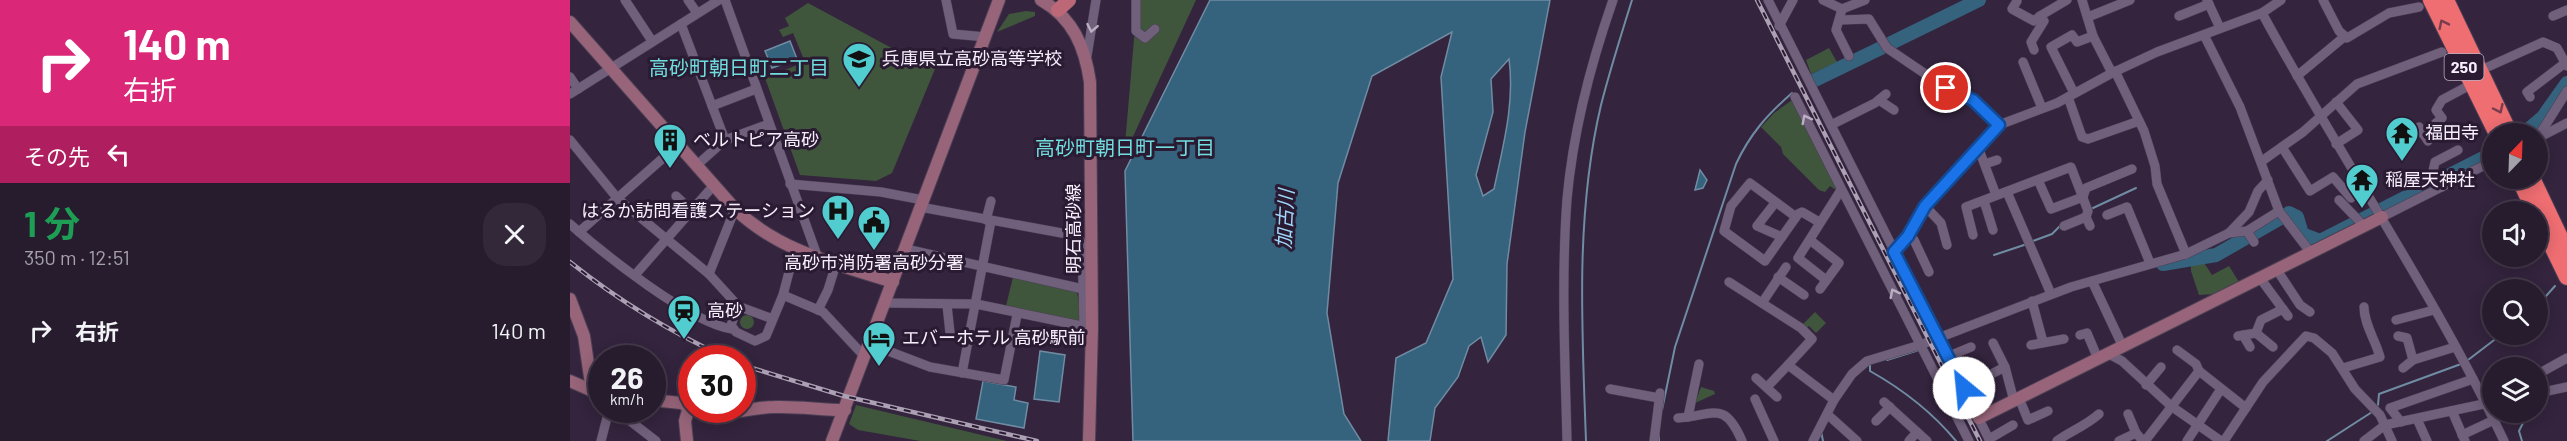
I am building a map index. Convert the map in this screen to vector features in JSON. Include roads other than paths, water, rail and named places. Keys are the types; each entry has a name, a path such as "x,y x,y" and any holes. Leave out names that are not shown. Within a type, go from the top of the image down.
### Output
{"highway":[{"name":"250","path":"2446,0 2493,123"},
{"name":"250","path":"2425,4 2477,77 2504,123"},
{"path":"2537,189 2567,252"},
{"path":"2548,238 2567,277"}],"main road":[{"path":"1059,5 1069,0"}],"street":[{"path":"625,0 652,42"},
{"path":"688,0 696,13"},
{"path":"570,77 574,92 719,0"},
{"path":"725,0 818,258"},
{"path":"946,0 953,34 986,37"},
{"path":"832,441 998,5 1007,0"},
{"name":"明石高砂線","path":"1043,0 1059,5 1073,28 1087,56 1090,82 1089,441"},
{"path":"1087,56 1096,0"},
{"path":"1136,0 1136,31 1144,38 1155,29"},
{"path":"1566,439 1563,290 1568,198 1584,97 1613,0"},
{"path":"1768,0 1893,254 1990,440 2013,425"},
{"path":"1779,26 1793,0"},
{"path":"1822,0 1842,9 1866,0"},
{"path":"2034,50 2031,42 2044,21 2041,0"},
{"path":"2017,1 2012,9 2034,21 2067,0"},
{"path":"2082,0 2093,36 2139,121 2155,166 2157,184 2186,254"},
{"path":"2088,17 2130,0"},
{"path":"1893,254 1908,236 1925,206 1999,125 2071,95 2113,72 2262,13 2281,0"},
{"path":"2323,0 2344,37"},
{"path":"2553,16 2566,10 2561,0"},
{"path":"2179,16 2208,2 2220,28"},
{"path":"2296,76 2344,37 2347,38 2389,13 2425,4"},
{"path":"1842,9 1836,30 1839,43 1849,56"},
{"path":"2262,13 2296,76 2382,217 2473,379 2482,390"},
{"path":"1840,20 1869,19 1887,48 1938,83 1973,100 1999,125"},
{"path":"570,22 735,209 768,237 818,258 893,282"},
{"path":"681,24 725,140"},
{"path":"2093,36 2077,42 2072,35 2052,46 2071,95 2082,137 2095,139 2139,121"},
{"path":"2204,35 2240,107 2262,161 2278,211 2311,253"},
{"path":"2423,134 2442,118 2436,110 2442,100 2539,42 2547,42 2557,48 2566,65 2540,87 2527,92 2530,96"},
{"path":"2557,48 2567,43"},
{"path":"2262,161 2364,80 2442,52"},
{"path":"2023,63 2028,88 2042,108"},
{"path":"712,106 756,89"},
{"path":"2547,123 2567,91"},
{"path":"1795,97 1969,441"},
{"path":"1831,124 1882,97 1894,110"},
{"path":"2336,102 2358,130 2336,144"},
{"path":"2548,132 2567,123"},
{"path":"697,165 725,140 769,124"},
{"path":"570,140 618,199 709,274 740,308 749,309 773,319"},
{"path":"579,232 679,144"},
{"path":"1978,147 1989,182 1996,195"},
{"path":"2282,147 2310,191 2333,177 2351,198"},
{"path":"2440,183 2433,171 2435,162 2458,150"},
{"path":"1985,164 1997,160"},
{"path":"1979,418 2311,253 2362,224 2382,217 2440,183 2482,166"},
{"path":"1974,228 1966,207 2071,167 2088,211 2088,221 2064,226"},
{"path":"2083,197 2086,188 2108,174 2132,172"},
{"path":"2038,180 2051,209 2083,197"},
{"path":"2229,233 2249,212 2258,191 2268,180"},
{"path":"1796,217 1750,183 1731,206 1724,231 1765,261 1802,212 1819,222"},
{"path":"790,184 881,192 989,220 1078,236 1082,243 1083,289 1088,327 1017,315 976,304 885,303"},
{"path":"635,275 665,238 714,185"},
{"path":"1826,280 1798,258 1841,190"},
{"path":"2007,192 2051,294"},
{"path":"2163,199 2173,195"},
{"path":"676,196 691,210"},
{"path":"2339,200 2362,224"},
{"path":"962,373 976,304 991,201"},
{"path":"1984,201 1993,230"},
{"path":"1775,203 1757,226 1782,237"},
{"path":"1925,206 1941,223 1941,235 1947,245"},
{"path":"2107,215 2127,207 2139,226 2150,263"},
{"path":"709,274 735,209"},
{"path":"1813,441 1829,415 1834,400 1852,374 1867,361 1920,345 2051,294 2186,254 2229,233 2247,231 2278,211"},
{"path":"570,224 609,259 719,327 732,329 758,341 766,336 783,295 795,249"},
{"path":"2247,231 2254,242"},
{"path":"1908,236 1914,240 1921,263 1929,272"},
{"path":"1810,240 1839,263 1820,289"},
{"path":"1735,253 1742,244"},
{"path":"906,249 1083,289"},
{"path":"818,310 828,290 836,264"},
{"path":"1761,303 1786,267"},
{"path":"2277,270 2287,288 2308,308"},
{"path":"1778,277 1804,294"},
{"path":"2256,333 2261,320 2286,313 2260,278"},
{"path":"2092,281 2123,347"},
{"path":"1729,282 1801,328 1812,339 1767,387"},
{"path":"783,295 818,310 865,357"},
{"path":"570,299 585,336 588,350"},
{"path":"2032,302 2043,342"},
{"path":"947,305 950,333"},
{"path":"2343,368 2381,360 2374,335 2361,321 2364,307"},
{"path":"732,329 731,322 740,308"},
{"path":"2399,317 2434,310"},
{"path":"870,344 930,367 1004,380 1017,315"},
{"path":"2080,335 2087,333 2104,356 2122,362 2171,406 2222,441 2263,382 2306,336 2314,338 2332,353 2355,389 2380,415 2392,441"},
{"path":"2250,347 2240,336 2256,333"},
{"path":"2256,333 2273,347"},
{"path":"2406,337 2413,360"},
{"path":"2031,345 2064,339"},
{"path":"1993,343 2028,420 2048,411"},
{"path":"2403,368 2413,360 2455,346"},
{"path":"1947,357 1971,347"},
{"path":"2177,350 2196,364 2199,371 2246,408"},
{"path":"2548,368 2567,358"},
{"path":"1699,364 1683,417 1714,411 1733,421 1742,441"},
{"path":"1788,365 1834,400"},
{"path":"1964,388 2005,367"},
{"path":"2146,385 2161,367"},
{"path":"2128,414 2136,433 2144,441 2199,371"},
{"path":"1756,378 1777,397"},
{"path":"2401,422 2390,408 2473,379"},
{"path":"570,381 588,389"},
{"path":"2548,391 2567,387"},
{"path":"1610,389 1659,396 1654,441"},
{"path":"2187,441 2221,389"},
{"path":"1755,399 1774,441"},
{"path":"1876,421 1887,404 1927,441"},
{"path":"2364,441 2385,425 2482,404"},
{"path":"756,409 768,407 845,410"},
{"path":"2452,411 2463,438 2489,423"},
{"path":"2057,441 2073,430 2083,434 2099,414"},
{"path":"1829,415 1857,441"},
{"path":"2417,419 2427,441"},
{"path":"605,440 607,423"},
{"path":"633,423 656,441"},
{"path":"684,440 685,423"},
{"path":"2495,423 2504,441"},
{"path":"1909,441 1917,432"},
{"path":"2119,441 2136,433"}],"water":[{"name":"加古川","path":"1210,0 1550,0 1525,132 1507,264 1506,335 1488,362 1481,337 1469,346 1458,377 1435,408 1430,441 1388,441 1396,358 1426,343 1453,279 1441,77 1452,32 1372,76 1338,183 1327,313 1344,414 1361,441 1133,441 1125,171","holes":["1509,59 1507,124 1494,189 1483,196 1476,175 1493,112 1491,79"]},
{"path":"790,41 797,59 772,68 765,51"},
{"path":"1700,170 1707,180 1703,188 1695,190"},
{"path":"1040,351 1065,355 1059,402 1034,399"},
{"path":"983,381 1016,387 1014,400 1028,403 1024,428 976,419"}],"waterway":[{"path":"1586,441 1582,272 1587,188 1601,105 1632,0"},
{"path":"1891,43 1979,0"},
{"path":"1815,80 1881,48"},
{"path":"2536,123 2543,117 2567,83"},
{"path":"1662,410 1675,347 1736,164 1760,125 1792,93"},
{"path":"2163,264 2216,255 2289,213 2297,217 2302,234 2320,241 2482,159"},
{"path":"2093,208 2136,188"},
{"path":"2033,241 2052,234 2062,224"},
{"path":"1994,255 2027,244"},
{"path":"2548,294 2555,286"},
{"path":"2468,360 2488,345"},
{"path":"1887,360 1919,350"},
{"path":"2378,405 2379,394 2461,364"},
{"path":"1870,365 1870,371 1894,385 1916,402 1956,441"},
{"path":"2327,441 2372,412"},
{"path":"2522,441 2519,431 2523,423"},
{"path":"1821,431 1823,441"},
{"path":"1659,433 1659,441"}],"railway":[{"path":"1757,0 1980,441"},
{"path":"570,262 607,290 646,315 700,345"},
{"path":"756,369 844,396 1037,441"}],"place":[{"name":"兵庫県立高砂高等学校","path":"859,88"},
{"name":"福田寺","path":"2402,162"},
{"name":"ベルトピア高砂","path":"670,169"},
{"name":"稲屋天神社","path":"2362,209"},
{"name":"はるか訪問看護ステーション","path":"838,240"},
{"name":"高砂市消防署高砂分署","path":"874,251"},
{"name":"高砂","path":"684,340"},
{"name":"エバーホテル 高砂駅前","path":"879,367"}],"district":[{"name":"高砂町朝日町二丁目","path":"739,68"},
{"name":"高砂町朝日町一丁目","path":"1125,148"}]}
